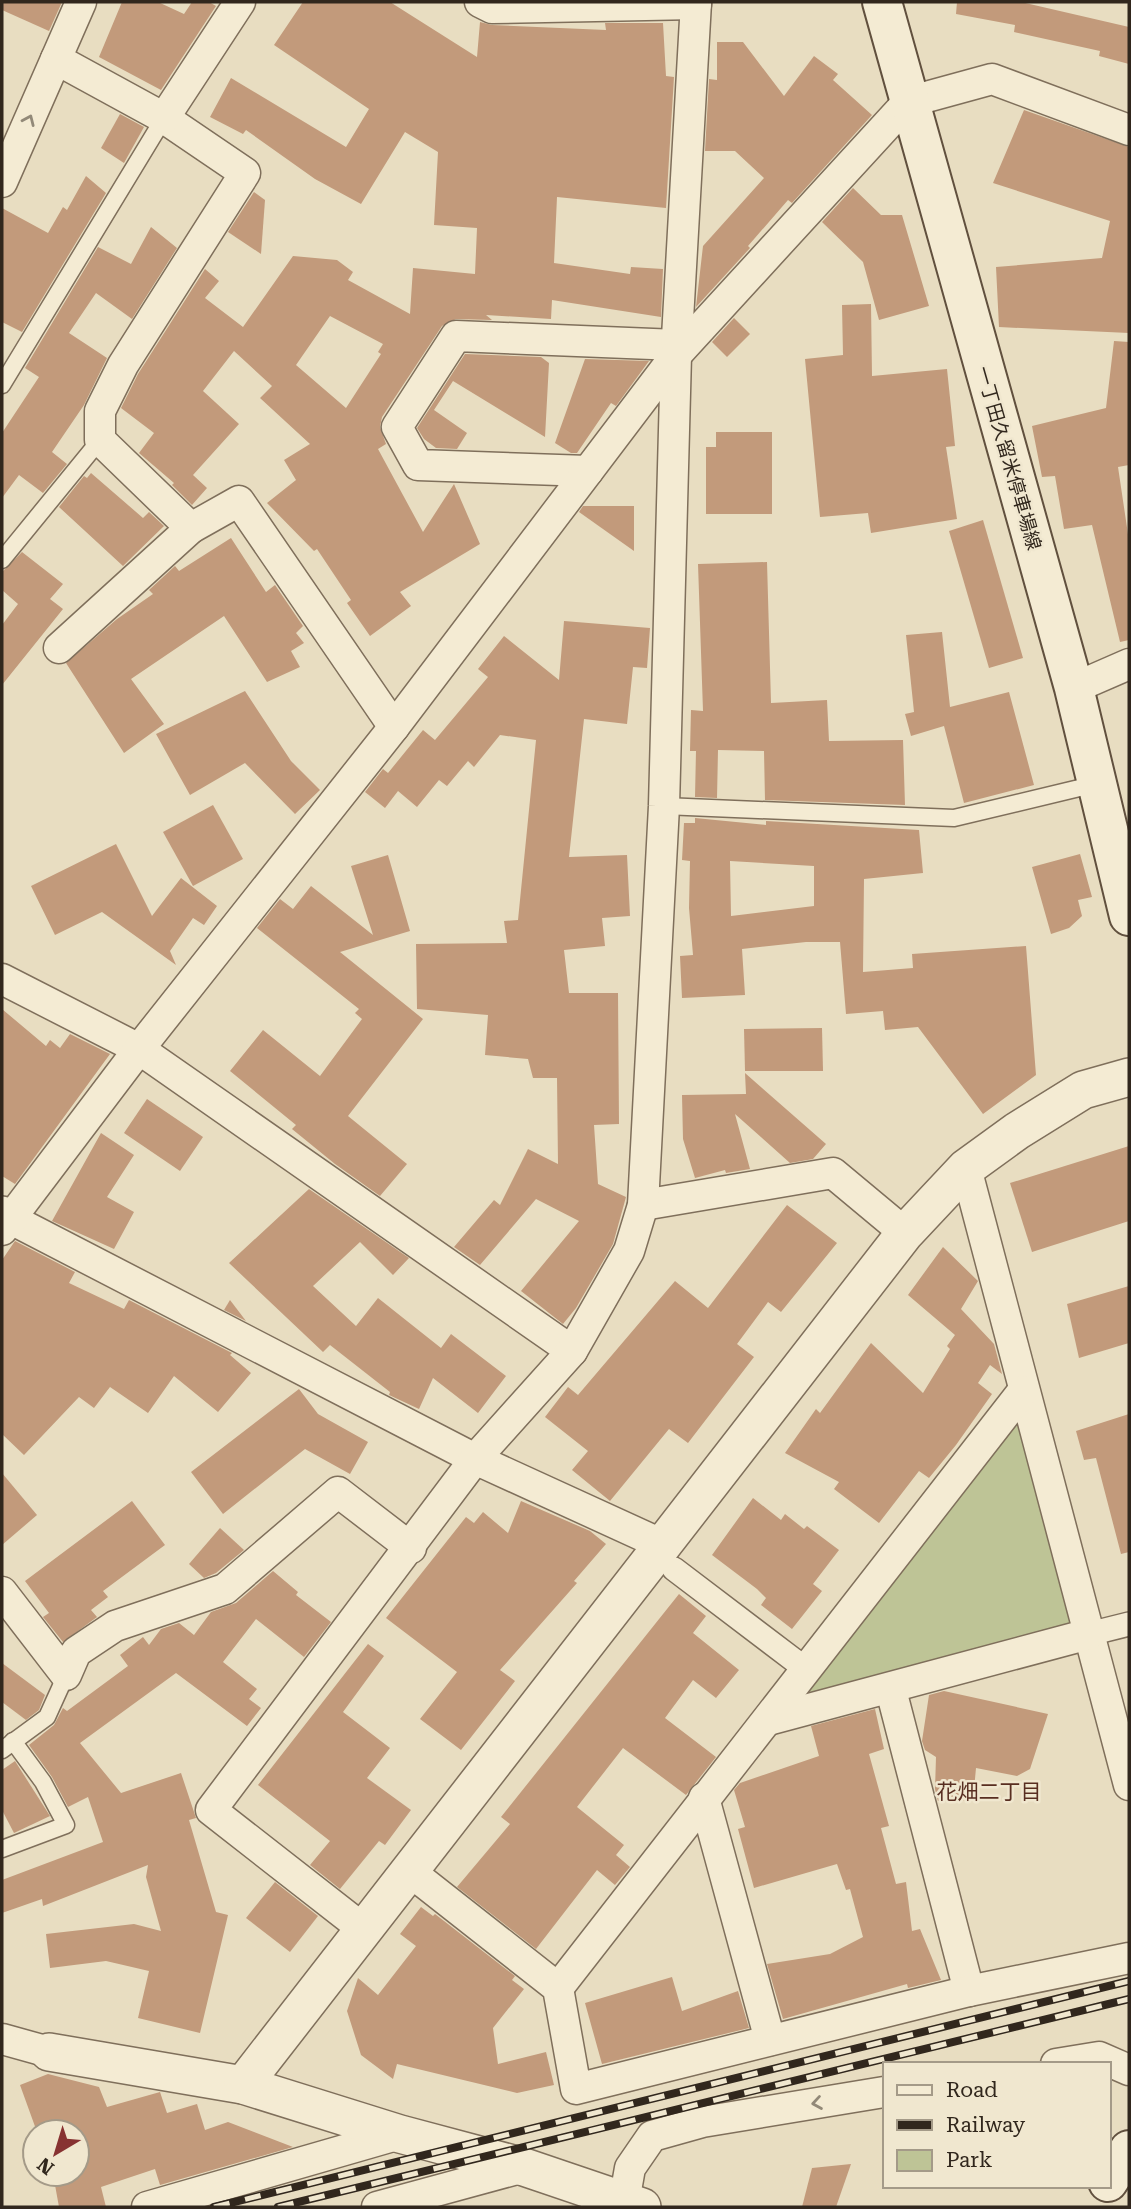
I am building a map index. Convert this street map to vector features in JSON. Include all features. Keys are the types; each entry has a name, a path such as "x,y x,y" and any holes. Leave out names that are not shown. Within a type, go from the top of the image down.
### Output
{"main road":[{"name":"一丁田久留米停車場線","path":"882,2 1074,688 1129,916"},
{"path":"1110,2179 1129,2150"},
{"path":"1091,2207 1104,2188"}],"street":[{"path":"2,182 81,2"},
{"path":"164,118 240,2"},
{"path":"362,1928 211,1810 411,1548 475,1459 572,1351 629,1251 643,1205 664,806 676,350 696,3 492,8 480,2"},
{"path":"56,59 164,118 245,173 123,365 100,411 100,440 191,528"},
{"path":"807,1670 668,1556 4,1221 394,727 676,350 908,102 992,79 1129,130"},
{"path":"588,471 418,465 397,428 456,336 676,350"},
{"path":"59,648 191,528 239,501 394,727"},
{"path":"1074,688 1129,664"},
{"path":"2,979 139,1049 572,1351"},
{"path":"243,2085 408,1870 668,1556 905,1233 966,1168 1017,1131 1083,1090 1129,1077"},
{"path":"966,1168 1129,1785"},
{"path":"643,1205 833,1172 905,1233"},
{"path":"558,1987 1023,1391"},
{"path":"2,1592 66,1675 76,1652 115,1626 225,1589 338,1492 411,1548"},
{"path":"768,1720 891,1690 1129,1624"},
{"path":"891,1690 968,1991"},
{"path":"704,1798 770,2040"},
{"path":"408,1870 558,1987 576,2089 968,1991 1129,1958"},
{"path":"2,2039 49,2052 243,2085 400,2134 524,2167 633,2205 630,2168 652,2136 702,2122 883,2092"},
{"path":"1068,2062 1099,2057 1129,2070"},
{"path":"146,2207 400,2134"},
{"path":"377,2207 524,2167"}],"lane":[{"path":"2,385 164,118"},
{"path":"2,559 100,440"},
{"path":"664,806 954,818 1096,784"},
{"path":"2,1849 66,1825 43,1782 7,1746 47,1717 66,1675"}],"green space":[{"path":"1020,1413 1080,1631 794,1703"}],"building":[{"path":"2,2 62,2 49,31 2,10"},
{"path":"122,2 158,2 184,14 192,2 209,2 216,6 161,90 99,57"},
{"path":"303,2 390,2 477,57 480,22 492,25 606,30 605,23 663,23 666,76 674,77 666,208 557,197 554,263 630,274 631,267 663,269 661,317 552,300 551,319 486,315 492,320 456,319 442,326 382,417 380,427 386,444 378,449 423,532 454,484 480,544 400,592 411,606 370,636 347,603 351,600 317,549 314,551 267,503 296,480 284,460 310,444 260,398 272,386 234,351 203,391 239,424 193,475 207,488 192,505 172,485 174,483 139,453 154,433 121,408 138,374 205,269 219,281 205,298 243,327 293,256 337,260 353,272 348,280 410,314 413,268 475,274 477,228 434,225 438,152 405,132 361,204 315,179 246,130 243,134 210,117 231,78 346,147 369,109 274,45","holes":["330,316 383,344 378,352 381,354 346,408 296,365"]},
{"path":"957,2 1021,2 1129,27 1129,64 1099,56 1100,51 1014,32 1015,25 956,14"},
{"path":"717,42 743,42 784,96 814,56 838,74 833,80 872,115 792,203 788,200 748,246 750,248 696,307 703,246 764,178 735,151 705,151 709,79 717,80"},
{"path":"1024,110 1129,147 1129,333 999,327 996,267 1102,258 1110,221 993,183"},
{"path":"120,114 144,127 124,163 101,148"},
{"path":"86,176 106,193 22,332 2,322 2,208 48,233 63,207 67,210"},
{"path":"853,188 881,215 902,215 929,306 879,320 863,262 822,222"},
{"path":"254,192 265,200 261,254 228,232"},
{"path":"151,227 177,248 132,319 96,293 69,333 107,358 84,405 52,452 67,464 43,493 19,475 2,498 2,433 39,377 25,368 98,247 131,264"},
{"path":"871,304 872,376 947,369 955,446 946,447 957,519 871,533 868,513 820,517 805,359 843,355 842,305"},
{"path":"734,318 750,334 727,357 712,342"},
{"path":"1114,341 1129,342 1129,465 1118,467 1129,541 1129,640 1120,642 1092,525 1064,529 1055,476 1042,477 1032,426 1106,408"},
{"path":"465,354 541,357 549,363 545,437 453,381 434,410 467,433 457,449 436,448 424,439 417,428"},
{"path":"585,359 649,361 616,406 611,403 577,453 571,453 555,443"},
{"path":"716,432 772,432 772,514 706,514 706,447 716,447"},
{"path":"91,473 143,518 149,512 164,526 123,566 59,507 84,476 87,478"},
{"path":"583,506 634,506 634,551 579,512"},
{"path":"983,520 1023,658 989,668 949,531"},
{"path":"231,538 266,592 275,585 303,626 296,633 304,643 291,651 300,667 267,682 224,616 131,679 164,724 124,753 66,663 117,619 153,594 149,590 175,566 179,571"},
{"path":"22,552 63,584 50,599 63,609 2,685 2,625 18,604 2,590 2,572"},
{"path":"767,562 771,703 827,700 829,741 903,740 905,805 765,800 764,751 718,750 717,798 695,797 696,751 690,751 691,710 703,711 698,564"},
{"path":"564,621 650,628 647,668 633,667 627,724 584,719 569,857 627,855 630,916 602,918 605,946 564,950 569,993 618,993 619,1124 594,1125 598,1184 626,1197 613,1244 576,1308 563,1324 521,1291 579,1221 536,1199 480,1265 454,1247 494,1200 500,1205 528,1149 558,1164 557,1078 533,1078 528,1059 485,1055 488,1015 417,1009 416,944 507,943 504,921 518,920 536,740 500,735 474,767 468,761 447,786 439,780 417,807 398,791 385,808 365,792 383,769 388,773 423,730 435,740 488,677 478,669 504,636 559,680"},
{"path":"942,632 950,707 1009,692 1034,785 964,803 944,726 911,736 905,714 914,712 906,635"},
{"path":"245,691 291,761 320,790 295,814 245,763 190,795 156,734"},
{"path":"213,805 243,859 193,886 163,832"},
{"path":"695,818 766,825 766,821 919,830 923,873 864,879 863,972 913,968 912,954 1026,946 1036,1075 983,1114 918,1027 885,1030 883,1011 846,1014 840,942 806,942 742,949 745,995 682,998 680,956 693,955 689,908 690,861 682,860 684,823 695,823","holes":["730,861 814,866 814,906 731,916"]},
{"path":"116,844 152,916 181,878 217,906 204,925 193,918 170,951 176,965 102,912 55,935 31,886"},
{"path":"1080,854 1092,897 1078,900 1082,916 1069,928 1051,934 1032,867"},
{"path":"388,855 410,931 340,952 423,1019 348,1116 407,1164 380,1196 292,1129 296,1125 230,1071 263,1030 320,1076 362,1019 355,1013 359,1009 257,928 280,899 293,909 311,886 373,935 351,866"},
{"path":"2,1009 46,1046 50,1040 60,1048 70,1034 110,1054 15,1184 2,1176"},
{"path":"822,1028 823,1071 745,1071 744,1029"},
{"path":"745,1073 826,1144 813,1159 790,1163 735,1114 750,1169 726,1173 725,1170 695,1178 683,1139 682,1095 746,1094"},
{"path":"147,1099 203,1137 180,1171 124,1133"},
{"path":"101,1133 134,1155 107,1197 134,1212 114,1249 52,1221"},
{"path":"1129,1146 1129,1221 1032,1252 1010,1183"},
{"path":"309,1189 409,1258 393,1275 360,1242 313,1286 356,1326 378,1298 441,1348 451,1334 506,1376 478,1413 433,1378 419,1409 389,1395 390,1392 330,1345 323,1352 229,1263"},
{"path":"787,1205 837,1243 781,1312 768,1302 737,1344 754,1357 688,1443 669,1429 610,1501 572,1470 588,1451 545,1417 568,1387 578,1395 675,1281 708,1308"},
{"path":"15,1241 75,1272 69,1283 124,1309 129,1300 232,1353 230,1355 251,1373 218,1412 174,1376 148,1413 110,1387 94,1408 79,1397 24,1455 2,1434 2,1260"},
{"path":"943,1247 978,1281 961,1309 994,1344 1002,1374 990,1365 978,1383 992,1394 929,1478 919,1471 879,1523 834,1489 839,1482 785,1453 816,1409 820,1413 871,1343 923,1393 950,1349 947,1346 955,1335 908,1295"},
{"path":"1129,1286 1129,1343 1079,1358 1067,1304"},
{"path":"230,1300 246,1321 224,1310"},
{"path":"299,1389 318,1414 368,1442 350,1474 305,1449 223,1514 191,1472"},
{"path":"1129,1414 1129,1552 1121,1554 1096,1458 1084,1460 1076,1431"},
{"path":"2,1473 37,1515 2,1545"},
{"path":"753,1498 781,1520 785,1514 804,1529 807,1526 839,1550 813,1584 822,1591 792,1629 761,1605 766,1598 757,1589 712,1555"},
{"path":"132,1501 165,1545 103,1591 108,1597 91,1610 97,1617 63,1642 43,1617 49,1613 25,1581"},
{"path":"521,1501 590,1531 606,1544 574,1581 577,1583 500,1670 515,1681 461,1750 420,1719 457,1672 386,1618 466,1517 474,1523 483,1512 508,1533"},
{"path":"220,1528 244,1550 216,1573 204,1578 189,1564"},
{"path":"273,1571 298,1592 296,1595 331,1622 304,1657 256,1619 223,1662 257,1689 249,1699 261,1708 247,1726 176,1673 80,1743 121,1793 181,1773 196,1818 189,1820 216,1912 228,1915 200,2033 138,2018 149,1971 106,1961 50,1968 46,1934 134,1924 161,1931 146,1877 148,1865 43,1906 42,1899 2,1913 2,1880 103,1842 88,1797 68,1807 52,1777 29,1745 54,1725 63,1708 67,1711 128,1666 120,1655 143,1637 149,1645 161,1629 179,1623 194,1635 211,1612 236,1603"},
{"path":"679,1594 706,1616 693,1633 739,1670 716,1698 693,1680 665,1718 716,1757 686,1795 623,1748 577,1807 624,1845 616,1855 630,1867 615,1885 597,1870 536,1949 457,1887 510,1824 501,1817"},
{"path":"368,1644 384,1656 343,1712 390,1748 367,1778 411,1810 385,1845 379,1841 340,1889 310,1865 330,1841 258,1785"},
{"path":"2,1663 45,1695 39,1710 26,1720 2,1702"},
{"path":"944,1691 1048,1714 1030,1769 1017,1776 976,1768 973,1800 938,1801 935,1789 936,1757 925,1750 922,1741 929,1695"},
{"path":"875,1709 884,1749 869,1754 889,1826 881,1828 896,1884 906,1882 912,1931 920,1929 941,1980 908,1988 907,1984 783,2019 767,1964 830,1954 863,1937 850,1889 846,1890 837,1864 754,1888 738,1829 745,1827 734,1790 740,1783 819,1756 811,1726"},
{"path":"15,1761 50,1816 14,1833 2,1810 2,1770"},
{"path":"275,1882 318,1916 290,1952 246,1918"},
{"path":"421,1907 433,1916 435,1914 515,1976 512,1980 524,1989 493,2028 498,2064 546,2052 554,2085 517,2093 397,2064 393,2079 361,2055 347,2011 358,1978 378,1995 416,1946 400,1934"},
{"path":"672,1977 682,2011 738,1991 749,2028 602,2064 585,2003"},
{"path":"48,2074 99,2087 107,2107 160,2092 167,2113 197,2104 205,2130 228,2122 293,2147 160,2185 155,2169 101,2187 106,2207 59,2207 56,2188 91,2188 91,2118 32,2118 20,2085"},
{"path":"851,2164 836,2207 802,2207 812,2168"}],"railway":[{"path":"214,2207 1129,1981"},
{"path":"278,2207 1129,1999"}],"district":[{"name":"花畑二丁目","path":"989,1792"}]}
